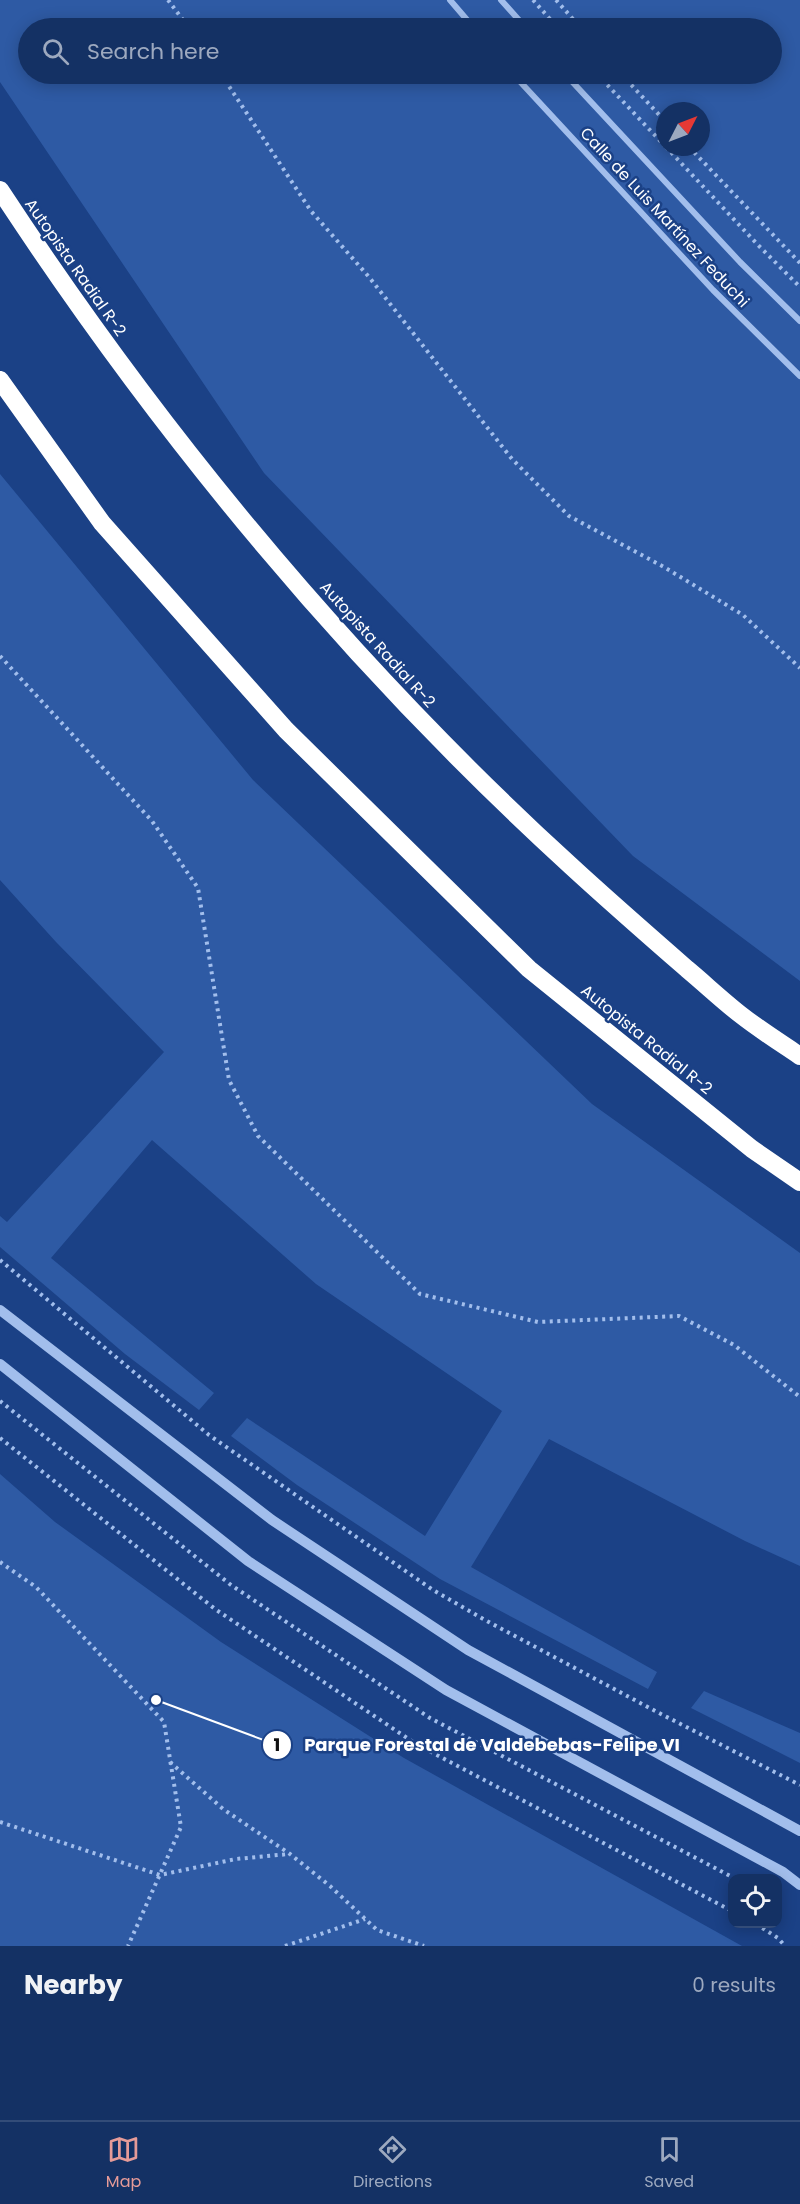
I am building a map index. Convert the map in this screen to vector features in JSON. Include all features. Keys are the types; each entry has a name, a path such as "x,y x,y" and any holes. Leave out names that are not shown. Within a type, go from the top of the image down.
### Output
{"highway":[{"name":"Autopista Radial R-2","path":"0,190 45,258 140,389 274,558 409,710 498,800 614,906 741,1015 800,1056"},
{"name":"Autopista Radial R-2","path":"0,380 102,523 286,730 529,969 752,1149 800,1182"}],"street":[{"path":"450,0 465,18"},
{"path":"501,0 517,18"},
{"name":"Calle de Luis Martínez Feduchi","path":"522,84 713,290 800,376"},
{"name":"Calle de Luis Martínez Feduchi","path":"574,84 741,262 800,321"},
{"path":"0,1310 272,1520 468,1650 800,1832"},
{"path":"0,1364 248,1561 446,1690 783,1872 800,1886"}],"path":[{"path":"168,0 182,18"},
{"path":"533,0 549,18"},
{"path":"556,0 571,18"},
{"path":"228,84 311,212 369,277 512,459 569,516 664,567 743,615 800,668"},
{"path":"606,84 656,137"},
{"path":"630,84 656,111"},
{"path":"674,156 800,286"},
{"path":"698,156 800,263"},
{"path":"0,656 152,821 198,888 229,1080 258,1136 420,1294 538,1322 679,1316 734,1345 800,1397"},
{"path":"0,1260 209,1435 433,1590 659,1713 800,1785"},
{"path":"0,1438 215,1609 416,1744 728,1909"},
{"path":"0,1562 36,1587 164,1722 181,1827 128,1946"},
{"path":"170,1762 223,1809 290,1854 377,1930 424,1946"},
{"path":"0,1821 160,1875 236,1859 290,1854"},
{"path":"285,1946 365,1919"},
{"path":"763,1928 785,1946"}],"shaded area":[{"path":"0,0 800,0 800,981 633,856 264,473 0,82"},
{"path":"0,474 253,780 592,1104 800,1253 800,1566 745,1541 549,1439 471,1567 657,1672 648,1689 440,1579 297,1485 231,1436 247,1418 425,1536 502,1411 316,1284 152,1140 51,1258 214,1393 199,1410 125,1354 0,1247 0,1216 7,1222 164,1052 56,942 0,880"},
{"path":"0,1474 55,1522 221,1642 404,1758 742,1946 0,1946"},
{"path":"704,1691 800,1733 800,1763 691,1708"}],"place":[{"name":"Parque Forestal de Valdebebas-Felipe VI","path":"156,1700"}]}
